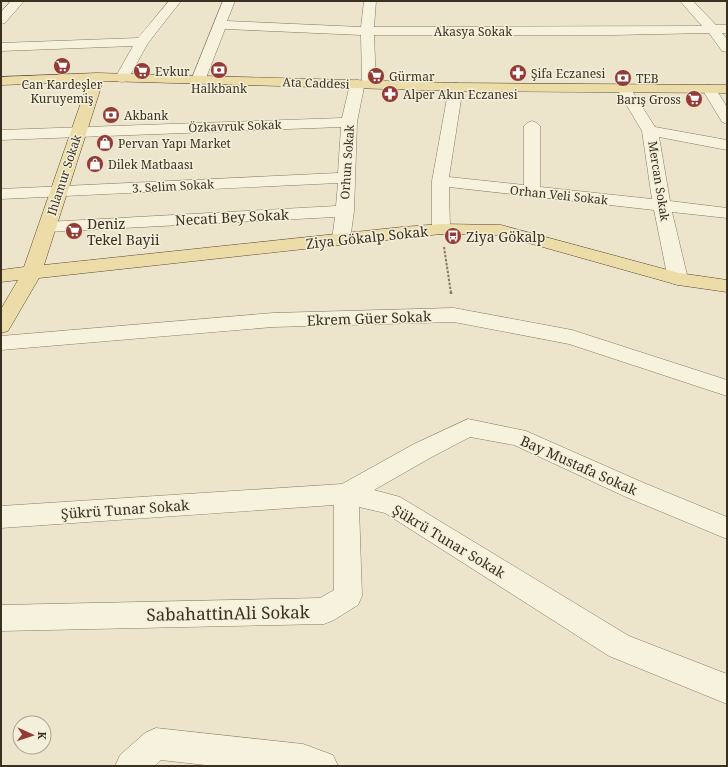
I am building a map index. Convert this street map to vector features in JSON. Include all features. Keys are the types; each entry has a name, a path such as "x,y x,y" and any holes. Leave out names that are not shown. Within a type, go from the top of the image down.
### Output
{"main road":[{"name":"Ata Caddesi","path":"1,82 97,77 199,78 456,87 727,89"},
{"name":"Ihlamur Sokak","path":"1,326 32,273 97,77"},
{"name":"Ziya Gökalp Sokak","path":"1,276 441,229 500,230 678,279 727,286"}],"street":[{"path":"1,20 18,1"},
{"path":"159,1 174,2"},
{"path":"199,78 230,1"},
{"name":"Orhun Sokak","path":"341,240 345,211 349,122 363,84 370,1"},
{"path":"686,1 727,48"},
{"path":"122,78 142,42 174,2"},
{"name":"Akasya Sokak","path":"220,25 367,31 612,31 727,29"},
{"path":"1,47 142,42"},
{"path":"441,229 440,181 456,87"},
{"name":"Mercan Sokak","path":"624,89 650,131 662,206 678,279"},
{"path":"709,89 727,119"},
{"name":"Özkavruk Sokak","path":"1,135 349,122"},
{"path":"532,126 532,192"},
{"path":"650,131 727,144"},
{"name":"3. Selim Sokak","path":"1,194 346,178"},
{"name":"Orhan Veli Sokak","path":"440,181 727,213"},
{"name":"Necati Bey Sokak","path":"47,227 345,211"},
{"name":"Ekrem Güer Sokak","path":"1,343 273,320 454,315 572,337 727,388"},
{"name":"Bay Mustafa Sokak","path":"346,494 422,450 468,428 518,437 635,490 727,528"},
{"name":"Şükrü Tunar Sokak","path":"1,516 346,494 391,504 619,646 727,689"},
{"name":"SabahattinAli Sokak","path":"1,618 324,612 348,596 346,494"},
{"path":"131,766 156,744 302,760 322,766"}],"path":[{"path":"441,229 454,315"}],"place":[{"name":"Can Kardeşler Kuruyemiş","path":"62,66"},
{"name":"Halkbank","path":"219,70"},
{"name":"Evkur","path":"142,71"},
{"name":"Şifa Eczanesi","path":"518,73"},
{"name":"Gürmar","path":"376,76"},
{"name":"TEB","path":"623,78"},
{"name":"Alper Akın Eczanesi","path":"390,94"},
{"name":"Barış Gross","path":"694,99"},
{"name":"Akbank","path":"111,115"},
{"name":"Pervan Yapı Market","path":"105,143"},
{"name":"Dilek Matbaası","path":"95,164"},
{"name":"Deniz Tekel Bayii","path":"74,231"},
{"name":"Ziya Gökalp","path":"453,236"}]}
